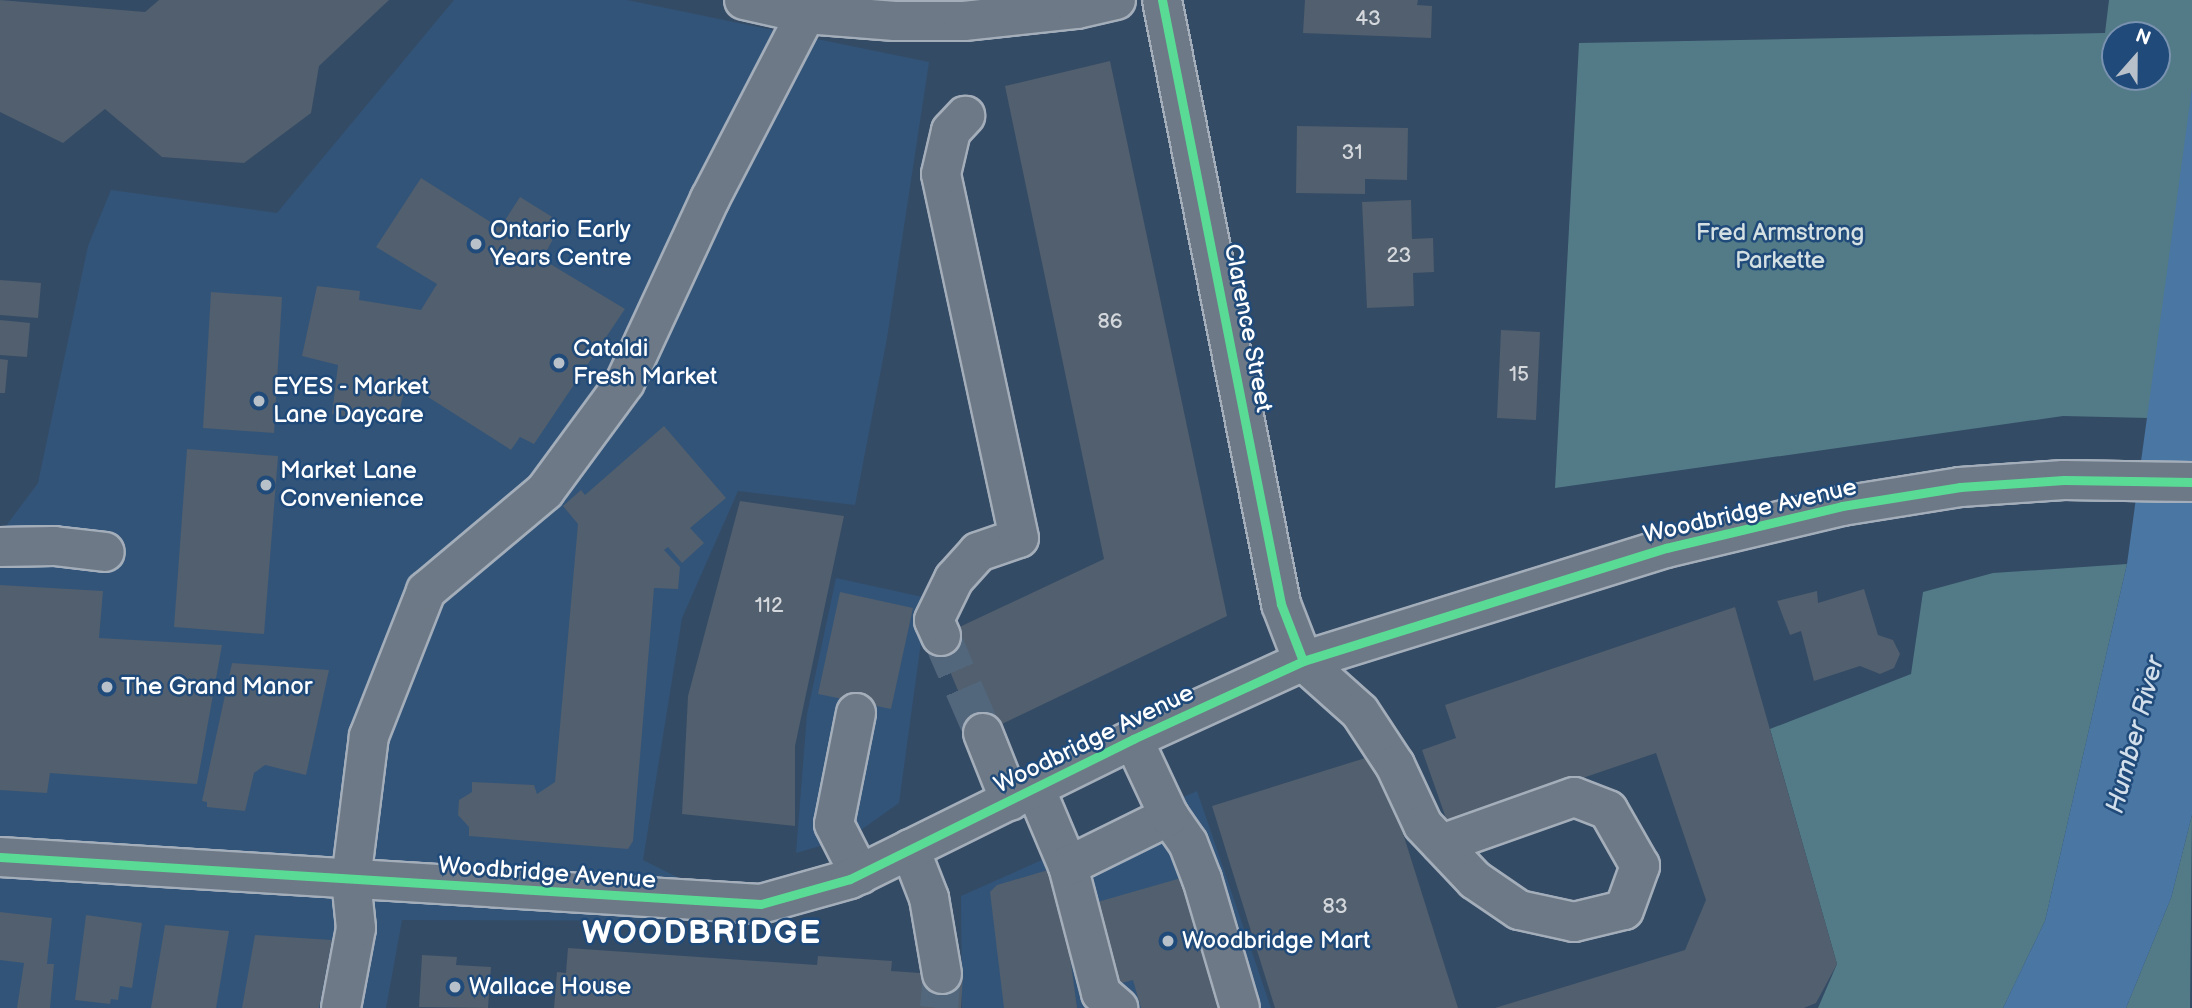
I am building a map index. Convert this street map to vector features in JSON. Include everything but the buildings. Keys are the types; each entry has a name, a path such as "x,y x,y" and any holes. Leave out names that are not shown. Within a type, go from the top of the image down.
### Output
{"street":[{"path":"744,0 806,14 895,21 964,21 1077,9 1116,0"},
{"name":"Clarence Street","path":"1162,0 1281,604 1303,661"},
{"path":"341,1008 356,928 351,880 369,736 426,591 545,491 625,382 710,199 806,14"},
{"path":"941,636 934,620 954,579 978,552 1019,538 941,174 951,131 965,116"},
{"name":"Woodbridge Avenue","path":"0,857 761,904 860,875 1133,739 1303,661 1667,548 1829,509 1960,487 2064,480 2192,482"},
{"path":"0,547 54,546 105,552"},
{"path":"1303,661 1360,712 1395,765 1423,825 1475,880 1519,910 1574,922 1624,910 1640,866 1608,810 1574,797 1441,844"},
{"path":"856,713 834,824 860,875"},
{"path":"983,733 1068,866 1101,993 1118,1008"},
{"path":"1133,739 1169,816 1188,843 1240,1008"},
{"path":"1068,866 1169,816"},
{"path":"910,849 929,898 942,974"}],"shaded area":[{"path":"454,0 627,0 929,62 887,338 855,505 738,491 682,618 643,860 765,921 402,920 386,1008 0,1008 0,534 38,483 88,246 111,190 277,213"},
{"path":"836,578 927,598 899,803 851,837 796,853 807,714"},
{"path":"1197,791 1271,1008 962,1008 961,896"}],"green space":[{"name":"Fred Armstrong Parkette","path":"2109,0 2192,0 2192,419 2063,416 1555,488 1579,43 2101,33 2101,91 2171,91 2171,21 2106,21"},
{"path":"2127,564 2045,921 2003,1008 1818,1008 1837,964 1770,729 1911,674 1923,592 1993,573"},
{"path":"2192,815 2190,1008 2126,1008 2171,898"}],"water":[{"name":"Humber River","path":"2192,88 2192,815 2171,898 2126,1008 2003,1008 2045,921 2127,564"}],"tunnel":[{"path":"941,636 983,733"},
{"path":"939,1008 942,974"}],"cycle path":[{"path":"1162,0 1281,604 1303,661"},
{"path":"0,857 761,904 850,879 1133,739 1303,661 1666,548 1842,506 1960,487 2064,480 2192,482"}],"place":[{"name":"Ontario Early Years Centre","path":"476,244"},
{"name":"Cataldi Fresh Market","path":"559,363"},
{"name":"EYES - Market Lane Daycare","path":"259,401"},
{"name":"Market Lane Convenience","path":"266,485"},
{"name":"The Grand Manor","path":"107,687"},
{"name":"Woodbridge Mart","path":"1168,941"},
{"name":"Wallace House","path":"455,987"}],"district":[{"name":"WOODBRIDGE","path":"702,934"}]}
